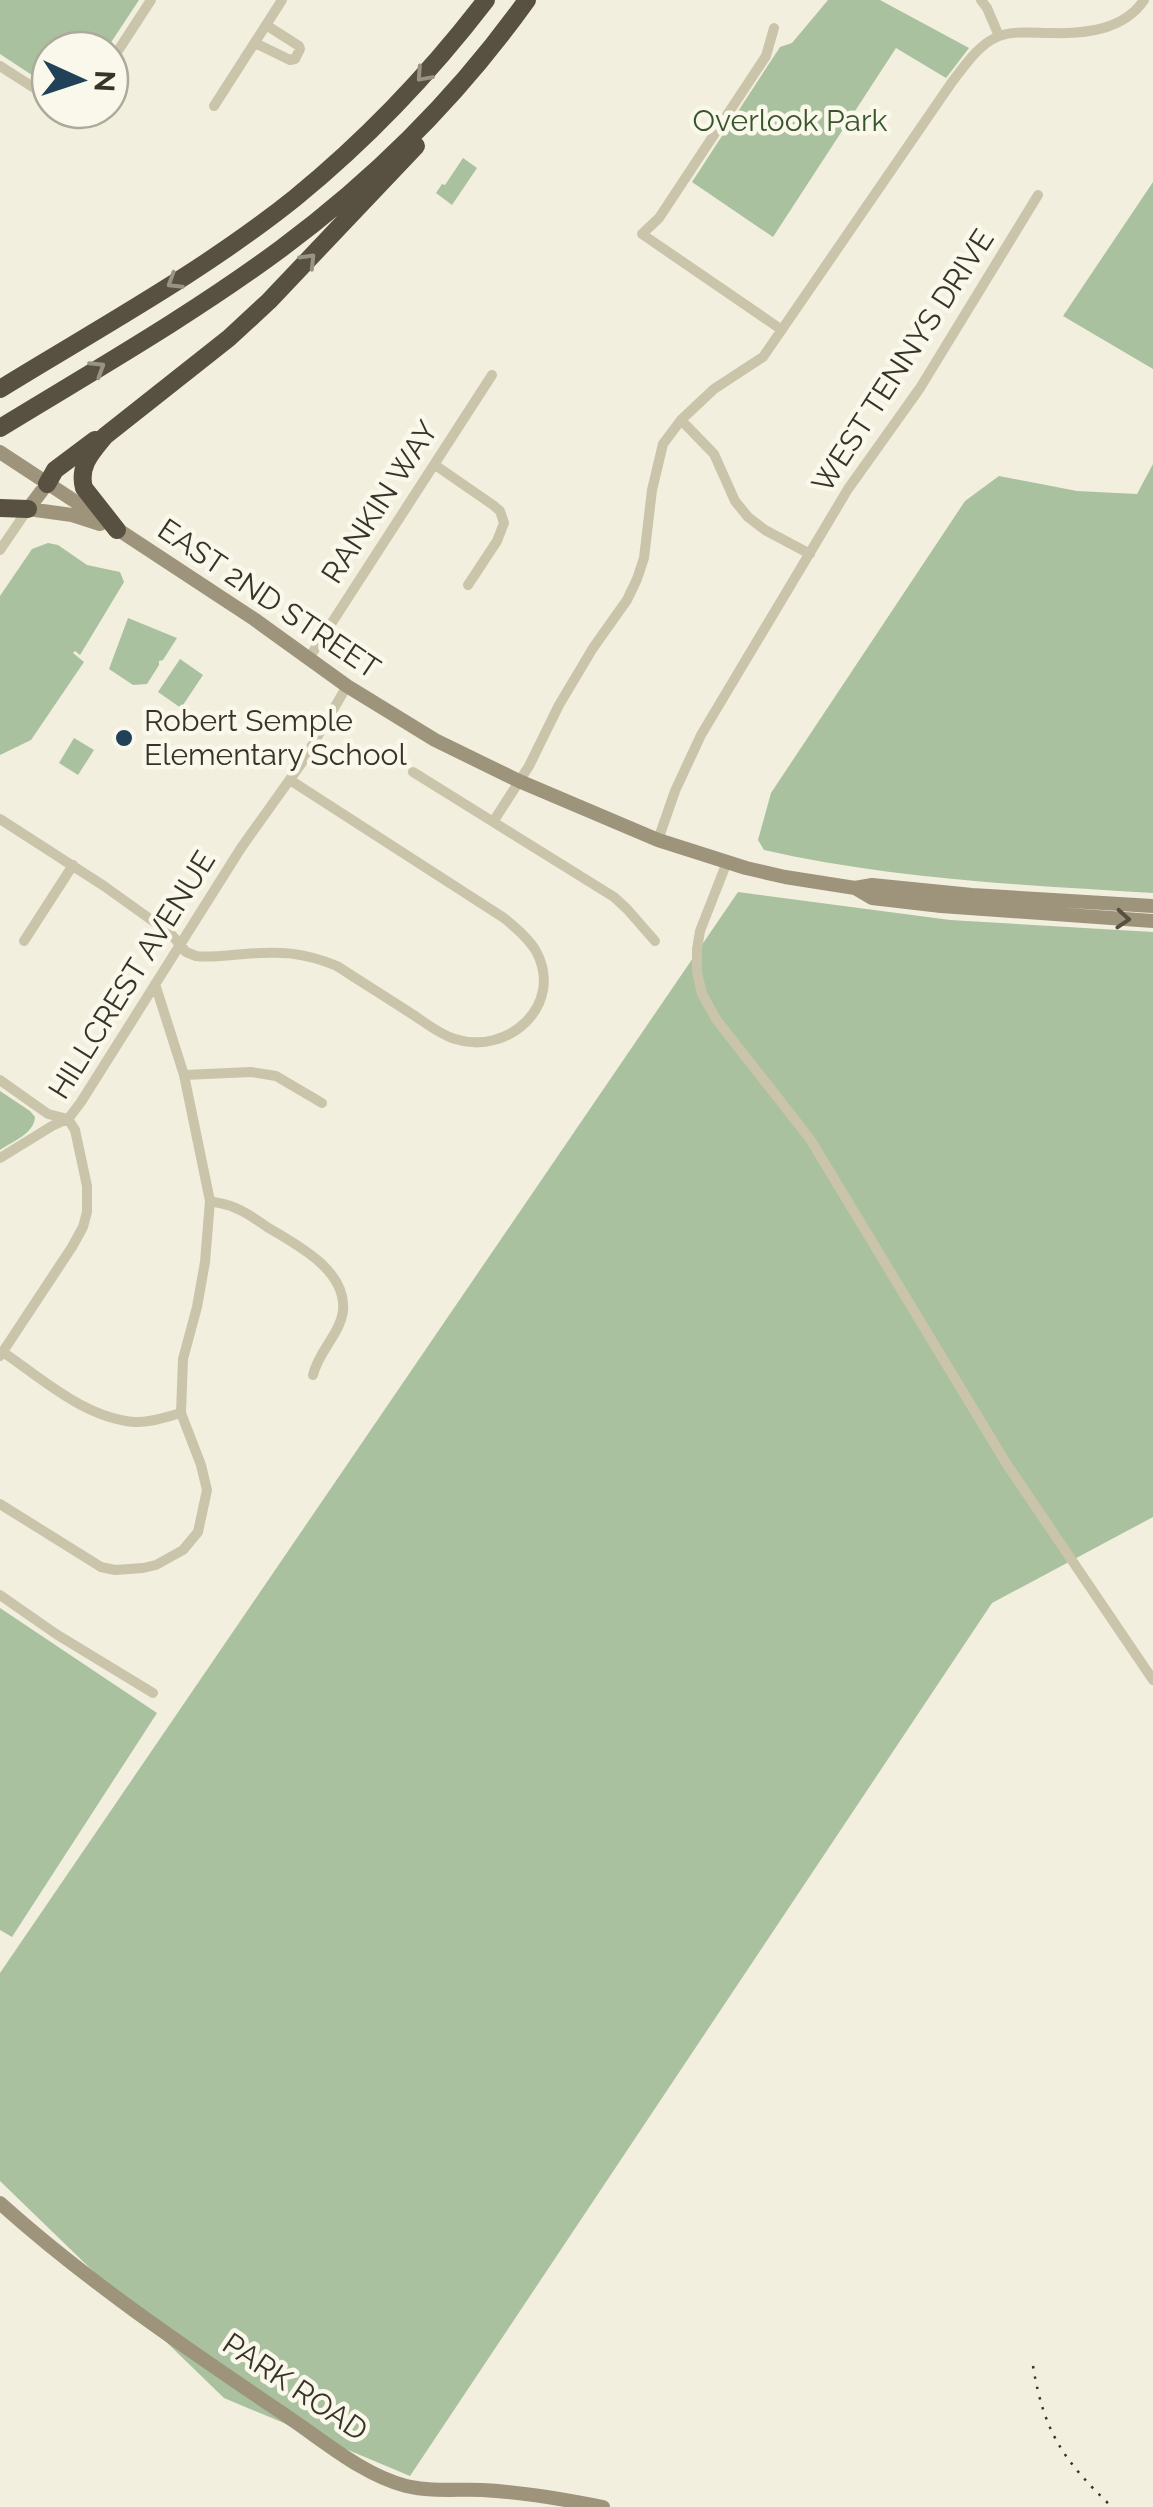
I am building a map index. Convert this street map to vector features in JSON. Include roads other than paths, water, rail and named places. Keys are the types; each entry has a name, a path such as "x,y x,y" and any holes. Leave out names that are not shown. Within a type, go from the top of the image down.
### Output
{"highway":[{"path":"0,389 189,273 295,197 396,105 486,0"},
{"path":"117,530 92,500 82,479 89,455 105,436 269,302 464,92 527,0"},
{"path":"7,424 169,324 296,237 402,145 495,43"},
{"path":"47,484 55,470 105,436"},
{"path":"0,508 28,509"}],"main road":[{"name":"EAST 2ND STREET","path":"0,452 347,686 434,740 519,782 658,840 785,877 854,888 872,898 1153,921"},
{"path":"47,484 28,509 72,515 117,530"},
{"name":"EAST 2ND STREET","path":"854,888 872,884 972,895 1153,906"},
{"name":"PARK ROAD","path":"0,2203 102,2286 383,2478 425,2489 512,2493 603,2507"}],"street":[{"path":"130,32 150,0"},
{"path":"214,106 282,0"},
{"path":"981,0 999,36"},
{"path":"493,822 592,648 637,579 663,444 681,420 714,389 763,357 971,58 999,36 1089,32 1119,23 1144,0"},
{"path":"255,43 290,60 295,58 299,46 266,25"},
{"path":"774,28 766,56 659,218 642,234 782,330"},
{"path":"0,66 30,85"},
{"name":"WEST TENNYS DRIVE","path":"658,840 700,736 871,454 920,388 1038,195"},
{"name":"RANKIN WAY","path":"310,658 492,375"},
{"path":"681,420 714,454 735,501 748,517 810,554"},
{"path":"435,465 493,505 504,522 468,586"},
{"path":"0,550 28,509"},
{"name":"HILLCREST AVENUE","path":"1,1354 72,1247 88,1212 87,1186 68,1119 347,686"},
{"path":"413,772 614,898 655,941"},
{"path":"0,819 171,934 186,952 202,957 282,952 319,959 337,966 444,1035 469,1042 507,1037 521,1027 544,992 538,954 526,938 504,918 290,780"},
{"path":"728,862 700,931 697,949 702,994 733,1042 810,1139 1006,1462 1153,1680"},
{"path":"24,942 73,865"},
{"path":"0,1504 100,1566 115,1570 156,1565 182,1550 198,1532 206,1490 181,1413 183,1360 206,1262 210,1201 184,1076 155,984"},
{"path":"184,1076 251,1072 276,1076 322,1103"},
{"path":"0,1080 48,1114 68,1119"},
{"path":"0,1158 68,1119"},
{"path":"210,1201 236,1208 298,1245 328,1269 337,1283 343,1308 340,1320 316,1362 313,1375"},
{"path":"1,1354 106,1415 146,1422 181,1413"},
{"path":"0,1595 153,1692"}],"railway":[{"path":"1033,2366 1050,2428 1069,2460 1112,2507"}],"place":[{"name":"Robert Semple Elementary School","path":"124,738"}],"park label":[{"name":"Overlook Park","path":"790,121"}]}
